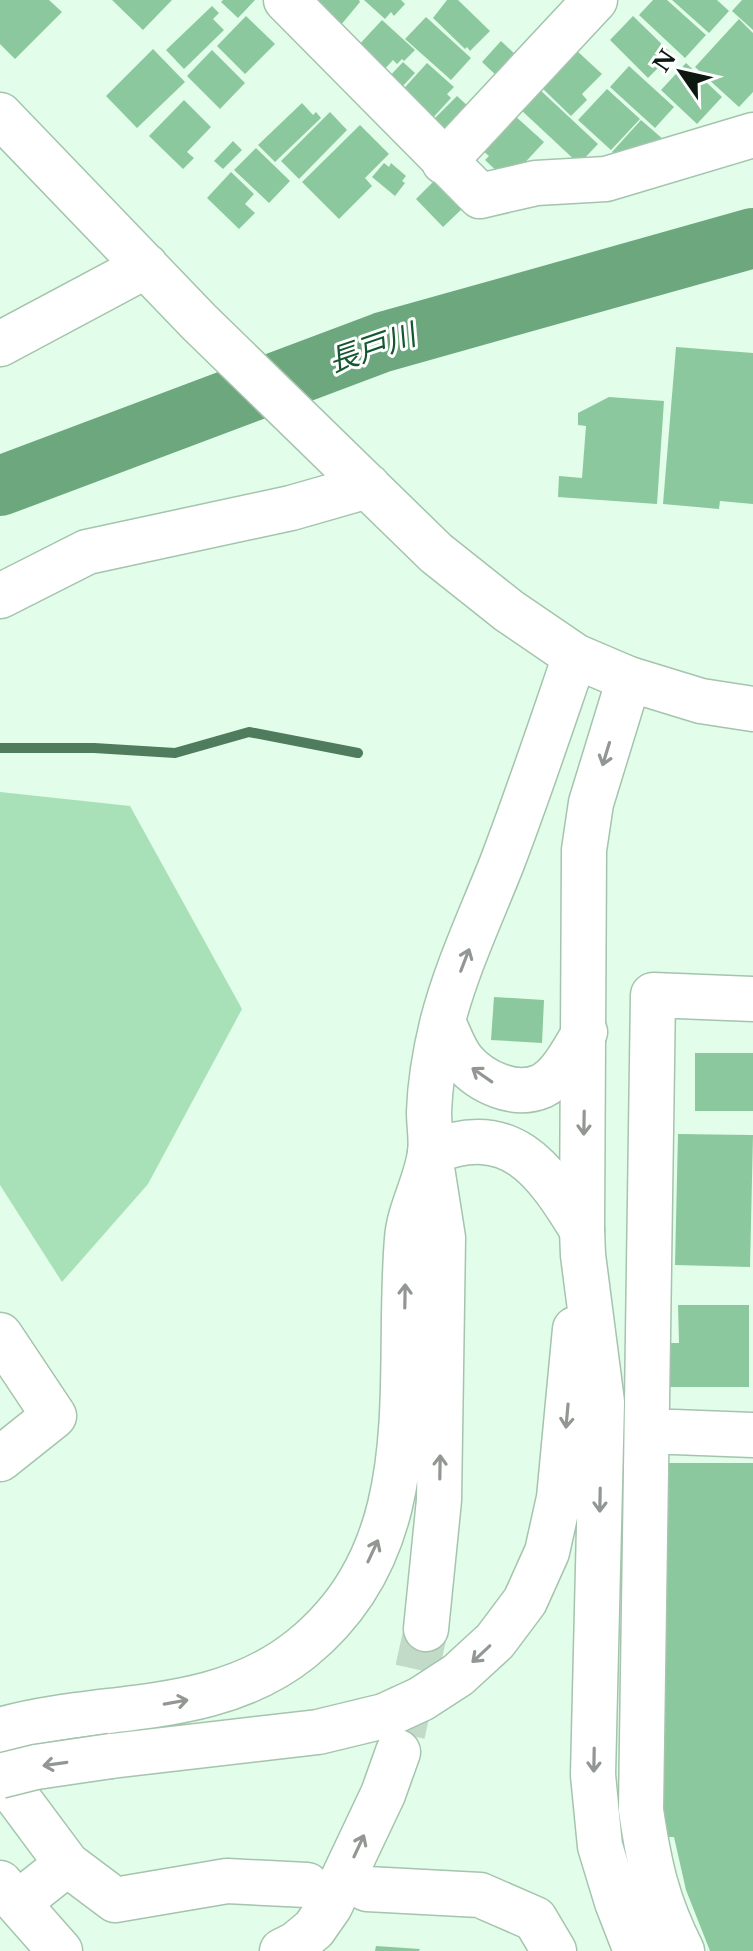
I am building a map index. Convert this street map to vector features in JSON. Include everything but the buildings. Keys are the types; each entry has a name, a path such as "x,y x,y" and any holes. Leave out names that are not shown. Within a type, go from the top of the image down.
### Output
{"main road":[{"path":"286,0 480,196 536,183 606,179 753,135"},
{"path":"444,162 595,0"},
{"path":"0,115 199,322 436,553 509,611 575,656 629,679 701,701 753,709"},
{"path":"0,344 146,266"},
{"path":"0,596 87,552 291,508 368,486"},
{"path":"426,1629 439,1500 443,1238 430,1153 432,1070 443,1022 575,656"},
{"path":"307,1885 227,1881 115,1900 67,1864 0,1775 111,1756 318,1732 384,1716 421,1699 458,1675 495,1641 525,1601 547,1552 559,1498 582,1242 584,850 591,803 629,679"},
{"path":"682,1951 666,1920 650,1868 641,1810 653,995 753,999"},
{"path":"443,1022 462,1060 480,1076 499,1087 521,1090 543,1085 562,1068 585,1032"},
{"path":"430,1153 453,1144 475,1141 517,1152 536,1165 555,1186 582,1242 602,1402 593,1775 600,1846 636,1951"},
{"path":"0,1730 99,1711 178,1703 225,1691 265,1673 301,1649 330,1620 356,1587 376,1548 393,1503 401,1454 407,1236 430,1153"},
{"path":"0,1335 54,1416 0,1459"},
{"path":"648,1431 753,1435"},
{"path":"282,1951 314,1929 330,1906 383,1794 398,1752"},
{"path":"60,1951 16,1887 67,1864"},
{"path":"367,1889 480,1895 535,1919 554,1951"}],"green space":[{"path":"0,792 130,806 242,1009 148,1184 62,1282 0,1185"}],"waterway":[{"name":"長戸川","path":"0,486 383,342 753,238"},
{"path":"0,748 94,748 175,753 249,732 358,753"}],"tunnel":[{"path":"403,1734 426,1629"}]}
